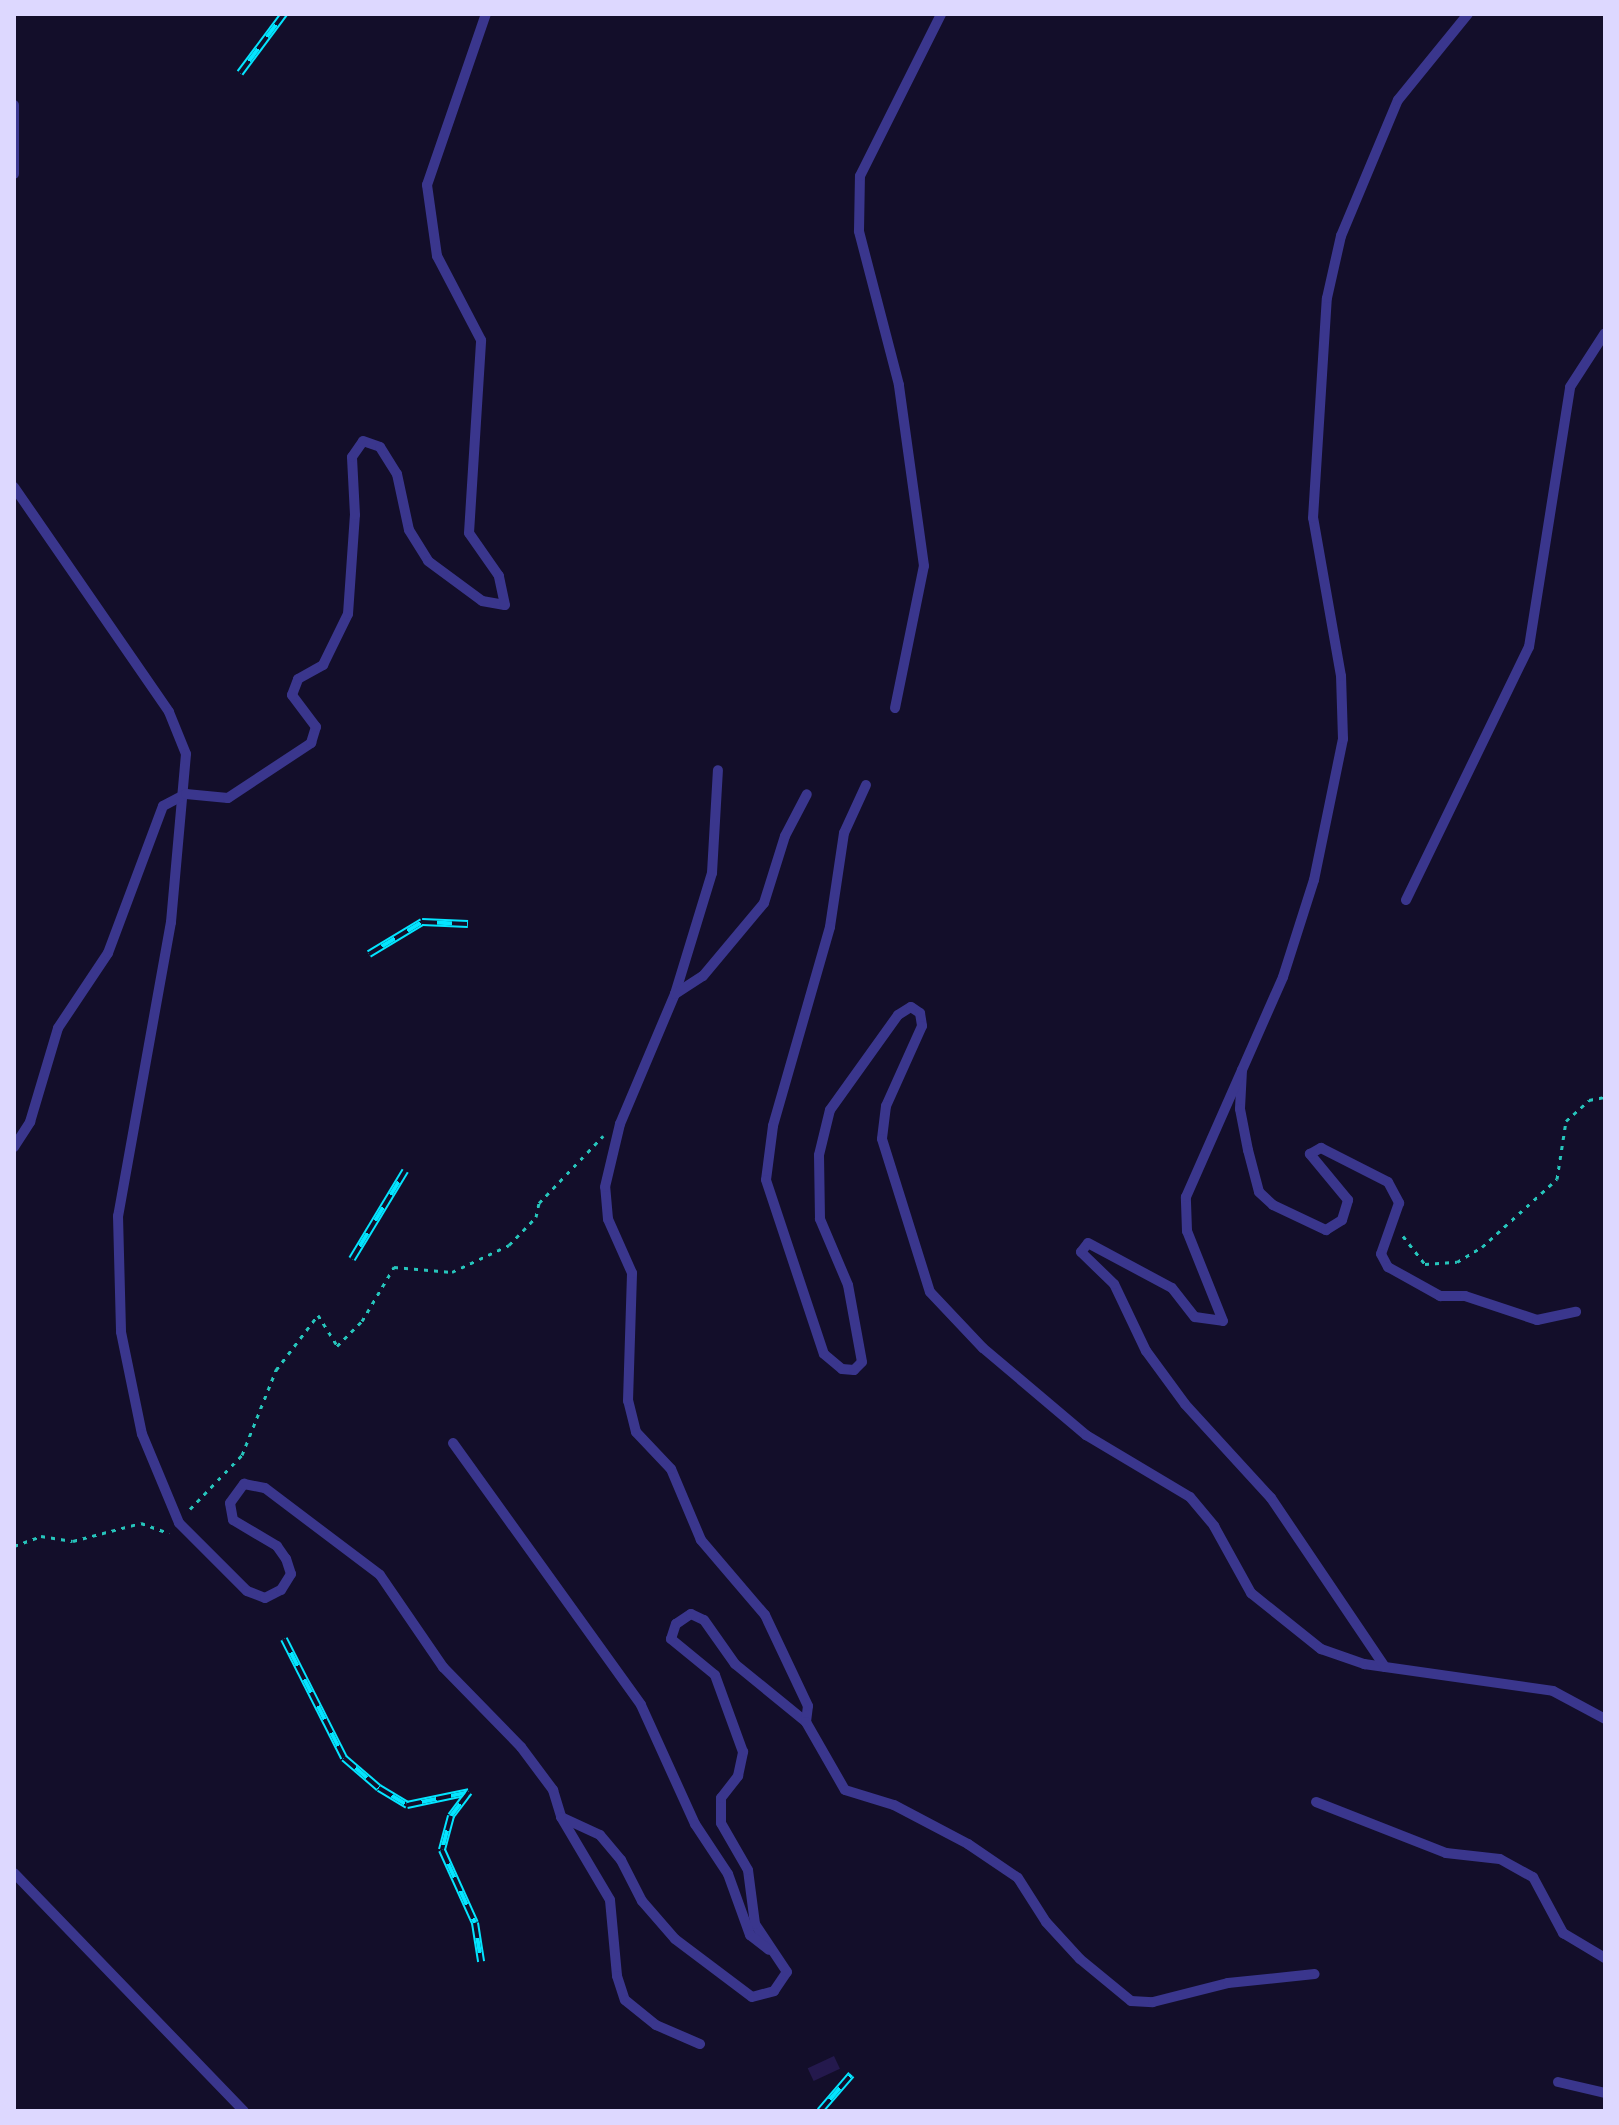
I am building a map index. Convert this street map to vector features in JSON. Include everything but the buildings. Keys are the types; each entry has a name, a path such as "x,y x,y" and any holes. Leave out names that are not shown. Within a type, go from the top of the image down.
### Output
{"lane":[{"path":"14,1147 30,1122 58,1028 108,953 163,806 186,794 228,798 311,743 316,727 292,695 298,679 323,665 348,614 355,515 352,457 363,441 380,447 397,474 409,530 428,561 482,601 505,605 499,576 469,533 481,340 437,256 427,185 486,14"},
{"path":"895,708 924,566 899,385 859,231 860,176 941,14"},
{"path":"1385,1667 1271,1498 1185,1404 1146,1351 1114,1284 1081,1252 1088,1243 1172,1288 1195,1317 1223,1321 1187,1231 1186,1197 1283,977 1309,894 1343,739 1341,676 1313,518 1327,298 1341,236 1398,100 1468,14"},
{"path":"14,105 14,174"},
{"path":"1406,900 1529,647 1570,387 1605,333"},
{"path":"14,487 169,712 186,754 186,794 171,922 118,1216 121,1332 142,1434 179,1523 247,1591 265,1598 281,1590 291,1574 286,1559 277,1546 233,1520 230,1503 244,1484 286,1499 380,1575 443,1667 521,1747 553,1790 561,1817 610,1900 617,1976 625,2000 656,2025 700,2044"},
{"path":"718,770 712,873 675,994 620,1124 605,1187 608,1219 632,1273 628,1401 636,1432 671,1469 701,1540 765,1615 808,1706 806,1722"},
{"path":"866,785 844,833 830,927 773,1126 766,1180 824,1354 842,1369 854,1370 862,1362 848,1285 820,1219 819,1155 830,1110 898,1015 911,1007 920,1013 922,1026 886,1106 882,1139 930,1292 983,1348 1086,1435 1190,1497 1214,1526 1251,1593 1289,1628 1321,1649 1385,1667 1553,1691 1605,1719"},
{"path":"675,994 703,976 764,903 785,836 807,794"},
{"path":"1243,1064 1240,1109 1259,1192 1273,1205 1326,1230 1342,1220 1348,1200 1310,1154 1321,1148 1388,1182 1399,1203 1381,1254 1388,1267 1440,1296 1465,1296 1537,1320 1576,1312"},
{"path":"453,1443 641,1705 695,1824 728,1874 750,1935 775,1955"},
{"path":"561,1817 600,1835 621,1860 642,1901 675,1939 752,1997 774,1991 787,1972 755,1924 748,1870 721,1823 721,1798 738,1776 743,1752 740,1736 720,1701 715,1675 671,1639 676,1624 691,1614 704,1620 735,1664 806,1722 845,1790 894,1805 968,1844 1018,1878 1046,1922 1080,1959 1131,2001 1153,2002 1228,1983 1315,1974"},
{"path":"1316,1802 1446,1853 1500,1859 1533,1877 1563,1933 1605,1958"},
{"path":"14,1873 244,2111"},
{"path":"1558,2082 1605,2093"}],"path":[{"path":"1392,1220 1425,1264 1457,1262 1557,1179 1566,1121 1589,1100 1605,1097"},
{"path":"14,1546 41,1536 73,1541 141,1523 167,1536 207,1486 242,1455 276,1370 318,1315 337,1346 362,1321 394,1267 452,1272 509,1245 596,1141 620,1124"}],"railway":[{"path":"240,73 284,14"},
{"path":"369,954 422,922 468,924"},
{"path":"352,1259 405,1171"},
{"path":"284,1639 344,1758 379,1788 407,1805 469,1792"},
{"path":"469,1792 451,1816 442,1850 475,1923 481,1962"},
{"path":"820,2111 851,2075"}]}
